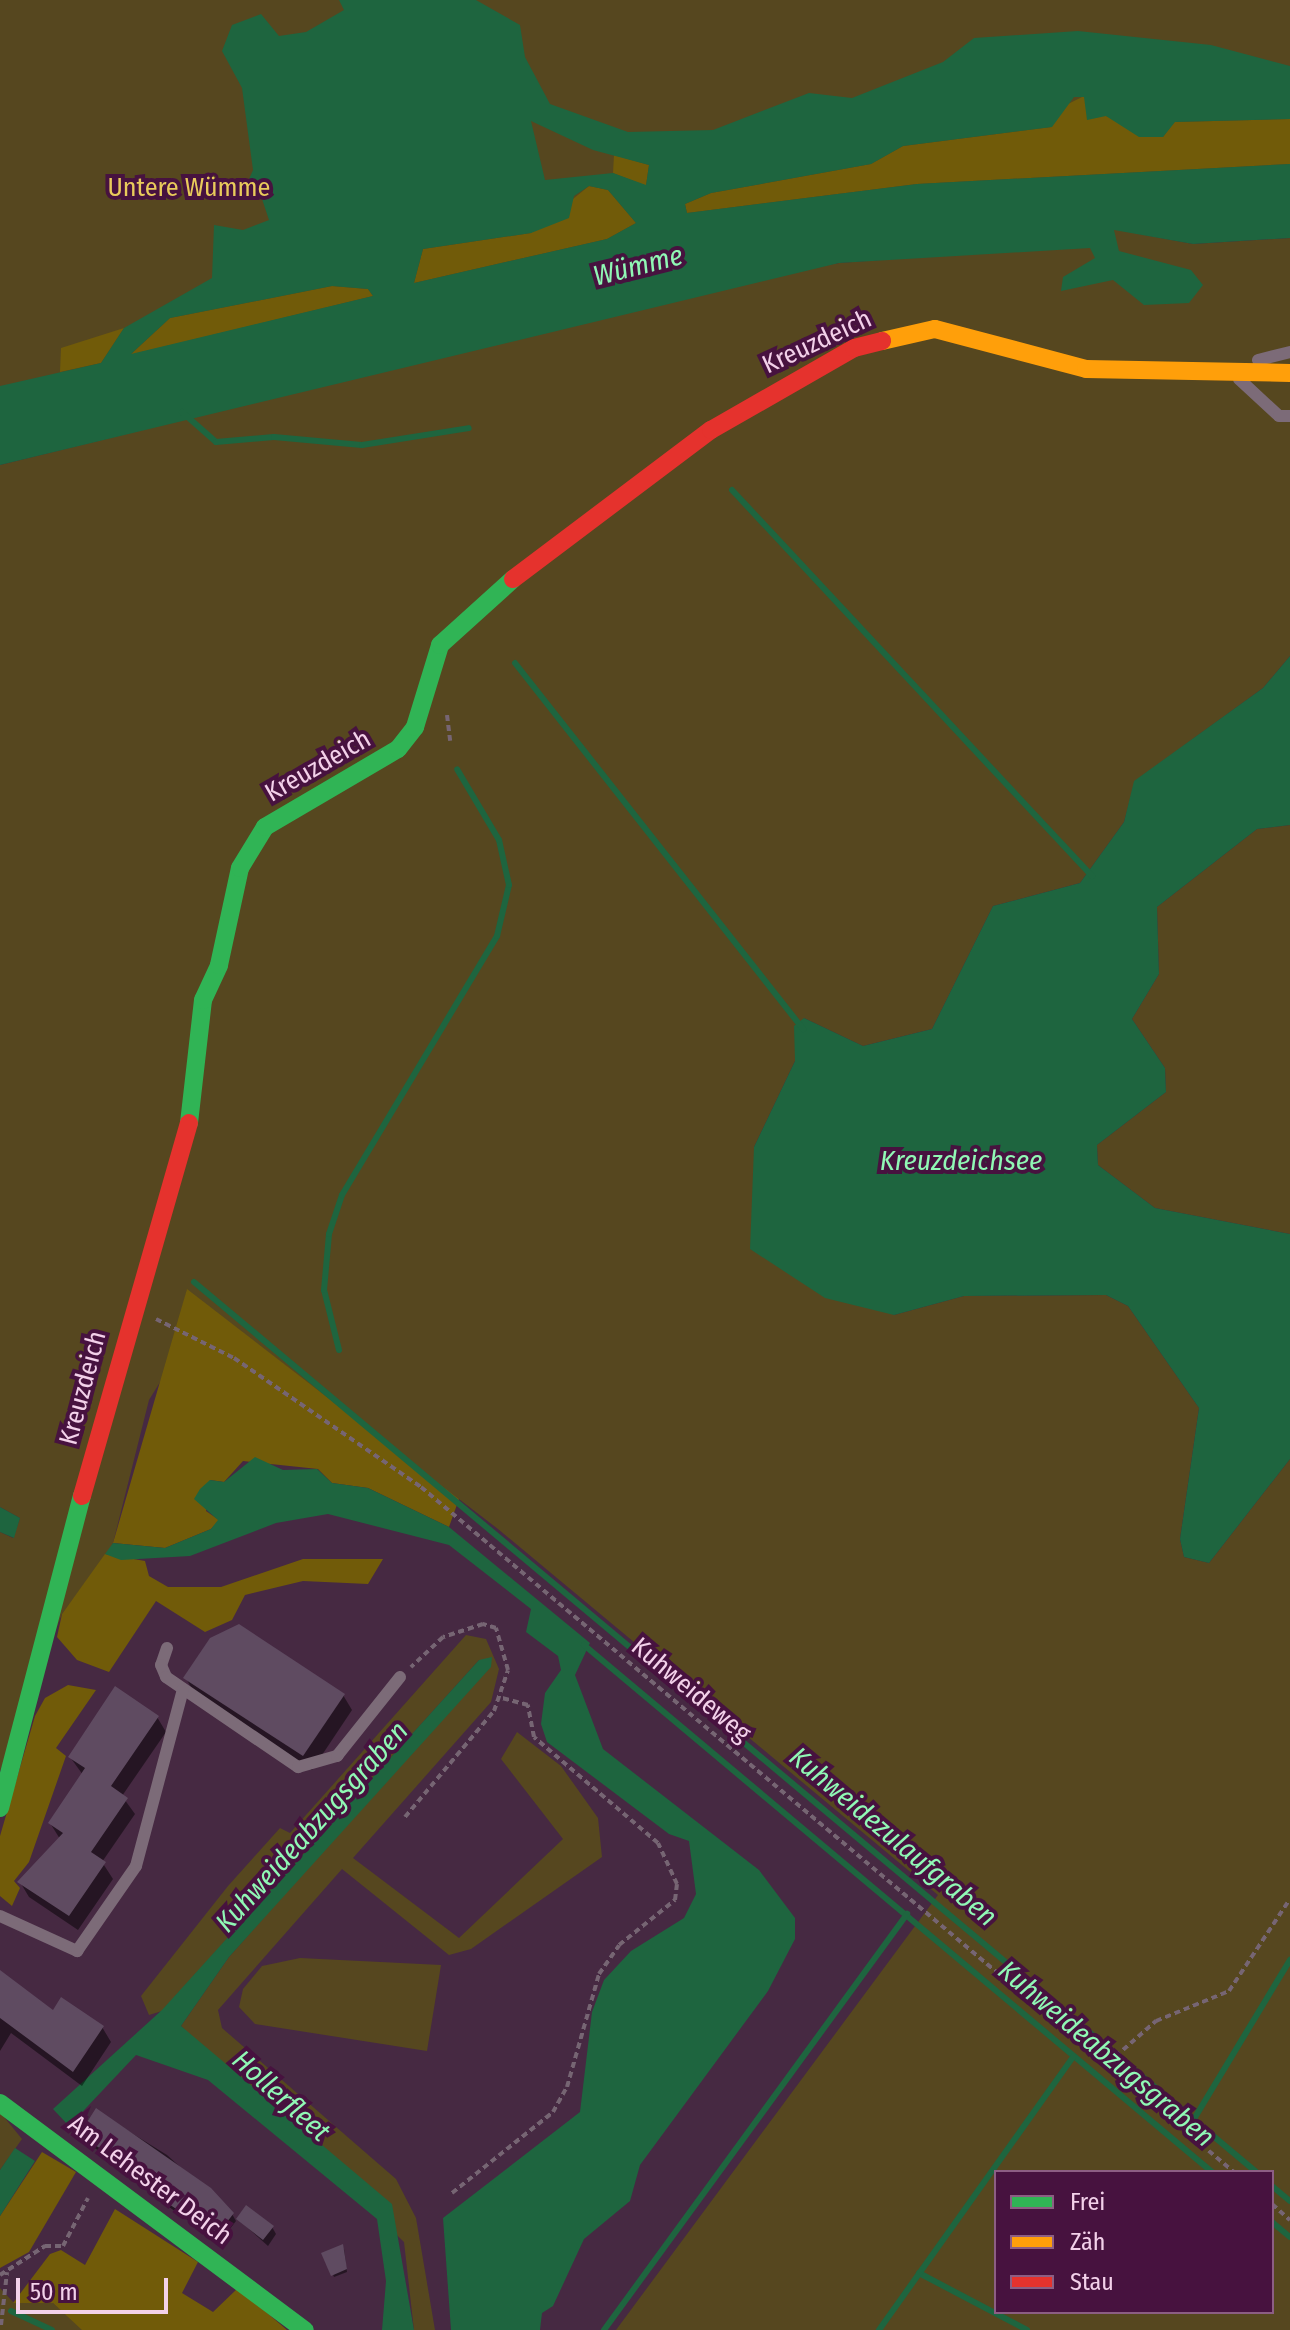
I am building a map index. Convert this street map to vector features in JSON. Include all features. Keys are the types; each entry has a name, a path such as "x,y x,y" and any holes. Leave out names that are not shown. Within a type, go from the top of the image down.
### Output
{"street":[{"name":"Kreuzdeich","path":"0,1808 131,1312 186,1155 196,1028 219,965 240,868 265,827 398,749 415,727 440,645 487,598 762,397 854,348 907,331 960,334 1086,369 1228,368 1290,373"},
{"name":"Am Lehester Deich","path":"0,2103 305,2330"}],"lane":[{"path":"1228,368 1290,352"},
{"path":"1228,368 1279,416 1290,416"},
{"path":"167,1648 161,1665 183,1689 289,1761 315,1766 337,1756 400,1677"},
{"path":"0,1916 77,1951 136,1866 183,1689"}],"path":[{"name":"Kuhweideweg","path":"131,1312 174,1324 234,1358 421,1487 1232,2170"},
{"path":"400,1677 443,1637 483,1624 496,1628 508,1670 502,1698 405,1817"},
{"path":"452,2193 553,2112 567,2087 599,1974 619,1945 675,1900 677,1884 658,1843 544,1748 534,1737 528,1705 502,1698"},
{"path":"1108,2064 1156,2021 1229,1991 1290,1899"},
{"path":"0,2275 45,2246 63,2246 100,2175"},
{"path":"1274,2206 1290,2220"},
{"path":"1,2325 7,2272"}],"green space":[{"name":"Untere Wümme","path":"0,0 1290,0 1290,208 778,243 0,432"},
{"path":"1113,229 1193,244 1290,238 1290,656 1263,688 1135,781 1124,822 1080,883 993,906 932,1029 863,1046 804,1018 795,1061 754,1147 894,1315 964,1296 1106,1295 1128,1306 1199,1408 1180,1539 1184,1557 1209,1563 1290,1459 1290,2330 616,2330 938,1895 498,1529 187,1290 165,1374 149,1400 112,1547 62,1614 0,1771 0,1532 13,1538 20,1518 0,1507 0,465 768,276 839,263 1006,251"},
{"path":"1290,825 1290,1234 1155,1208 1098,1165 1097,1145 1166,1092 1165,1068 1132,1019 1159,974 1157,907 1257,829"},
{"path":"466,1635 486,1639 499,1669 491,1702 353,1858 459,1938 563,1839 501,1759 517,1732 561,1766 598,1818 602,1857 471,1949 449,1955 342,1869 218,2010 222,2028 396,2179 416,2218 435,2330 414,2330 404,2242 181,2026 229,1957 490,1663 479,1660 162,2011 149,2015 141,1996 228,1886 280,1828 290,1833"},
{"path":"300,1958 441,1965 427,2051 255,2024 239,2007 243,1989 262,1966"},
{"path":"0,2112 22,2139 0,2170"},
{"path":"0,2288 14,2303 53,2303 84,2330 0,2330"}],"shaded area":[{"path":"1084,96 1106,116 1163,137 1174,122 1290,119 1290,164 917,184 687,213 685,204 711,193 871,164 903,146 1051,127 1060,108"},
{"path":"614,155 649,165 646,186 613,173"},
{"path":"589,186 608,190 636,223 607,239 414,283 423,249 531,233"},
{"path":"332,286 368,289 373,296 130,355 170,318"},
{"path":"124,328 101,363 60,372 61,348"},
{"path":"187,1289 459,1499 449,1527 368,1488 332,1483 318,1469 243,1461 224,1482 210,1480 206,1511 219,1520 211,1529 165,1548 113,1543"},
{"path":"105,1554 145,1561 149,1576 168,1587 221,1587 303,1559 383,1559 368,1584 303,1581 245,1595 232,1620 205,1632 156,1601 109,1672 77,1660 57,1637 62,1614"},
{"path":"68,1685 96,1690 56,1748 66,1756 29,1862 14,1881 20,1888 12,1906 0,1896 0,1836 35,1716 45,1698"},
{"path":"42,2152 76,2172 29,2252 0,2268 0,2216"},
{"path":"115,2209 198,2262 182,2293 213,2312 238,2288 287,2330 82,2330 53,2303 13,2303 50,2254 61,2250 85,2265"}],"water":[{"name":"Wümme","path":"339,0 476,0 520,25 525,57 550,104 628,132 713,130 809,93 852,98 943,62 974,38 1078,31 1211,45 1290,66 1290,119 1175,122 1163,137 1139,137 1106,116 1087,120 1084,97 1074,97 1052,127 903,146 871,164 711,193 685,204 687,213 917,184 1290,164 1290,238 1193,244 1114,230 1119,251 1191,270 1203,285 1189,303 1144,305 1113,280 1061,291 1063,277 1095,258 1090,248 839,263 0,465 0,386 101,363 124,328 212,278 214,225 243,230 269,220 261,196 246,186 253,170 242,88 222,51 232,25 261,14 279,36 306,32 344,10","holes":["531,121 593,150 649,165 646,185 613,173 545,180","589,186 608,190 636,223 607,239 414,283 423,249 531,233 569,218 574,196","332,286 368,289 373,296 131,354 170,318"]},
{"name":"Kreuzdeichsee","path":"1290,656 1290,825 1257,829 1157,907 1159,974 1132,1019 1165,1068 1166,1092 1097,1145 1098,1165 1155,1208 1290,1234 1290,1459 1209,1563 1184,1557 1180,1539 1199,1408 1128,1306 1106,1295 964,1296 894,1315 825,1298 750,1249 754,1147 795,1061 794,1026 804,1018 863,1046 932,1029 993,906 1080,883 1124,822 1134,781 1263,688"},
{"path":"255,1457 283,1470 317,1469 332,1483 368,1488 449,1527 590,1643 575,1675 603,1749 759,1870 795,1918 795,1939 768,1991 640,2165 630,2201 584,2239 553,2306 542,2313 540,2330 451,2330 443,2218 580,2112 592,2012 604,1980 631,1951 684,1918 696,1894 689,1841 669,1834 547,1742 541,1724 545,1693 561,1670 558,1656 526,1632 531,1609 449,1545 328,1514 276,1523 190,1556 121,1560 105,1554 113,1543 165,1548 211,1529 218,1520 194,1499 200,1489 210,1480 224,1482"},
{"path":"0,1507 20,1518 14,1538 0,1532"},
{"path":"492,1657 491,1667 229,1957 181,2026 392,2204 414,2330 382,2330 386,2281 377,2219 208,2080 136,2055 69,2126 53,2109 162,2010 479,1660"},
{"path":"15,2148 35,2161 0,2216 0,2170"}],"building":[{"path":"239,1624 345,1694 303,1756 183,1678 210,1638"},
{"path":"115,1686 159,1716 111,1786 128,1798 91,1852 106,1862 69,1916 17,1882 63,1833 48,1823 85,1768 68,1757"},
{"path":"0,1970 53,2010 61,1997 104,2026 73,2072 0,2018"},
{"path":"96,2108 211,2188 234,2213 216,2236 160,2198 166,2190 79,2135"},
{"path":"246,2205 274,2226 263,2240 236,2219"},
{"path":"343,2244 347,2269 331,2276 321,2253"}],"waterway":[{"path":"182,412 216,442 274,437 362,445 469,428"},
{"path":"732,490 1092,876"},
{"path":"515,663 803,1029"},
{"path":"339,1350 324,1290 329,1234 342,1195 497,936 509,885 499,840 457,769"},
{"name":"Kuhweidezulaufgraben","path":"194,1282 1254,2170"},
{"name":"Kuhweideabzugsgraben","path":"584,1645 1210,2170"},
{"path":"604,2330 907,1914"},
{"path":"1194,2119 1290,1960"},
{"path":"879,2330 1074,2056"},
{"name":"Kuhweidezulaufgraben","path":"1274,2188 1290,2201"},
{"name":"Kuhweideabzugsgraben","path":"1274,2224 1290,2237"},
{"path":"919,2273 994,2313"},
{"path":"11,2311 52,2330"},
{"path":"997,2314 1027,2330"}],"traffic: fast":[{"path":"189,1123 203,1000 219,965 240,868 265,827 398,749 415,727 440,645 513,579"},
{"path":"0,1808 82,1496"},
{"path":"0,2103 305,2330"}],"traffic: slow":[{"path":"882,341 935,329 1086,369 1290,373"}],"traffic: jam":[{"path":"513,579 711,430 854,348 882,341"},
{"path":"82,1496 189,1123"}],"water label":[{"name":"Hollerfleet","path":"281,2096"}]}
